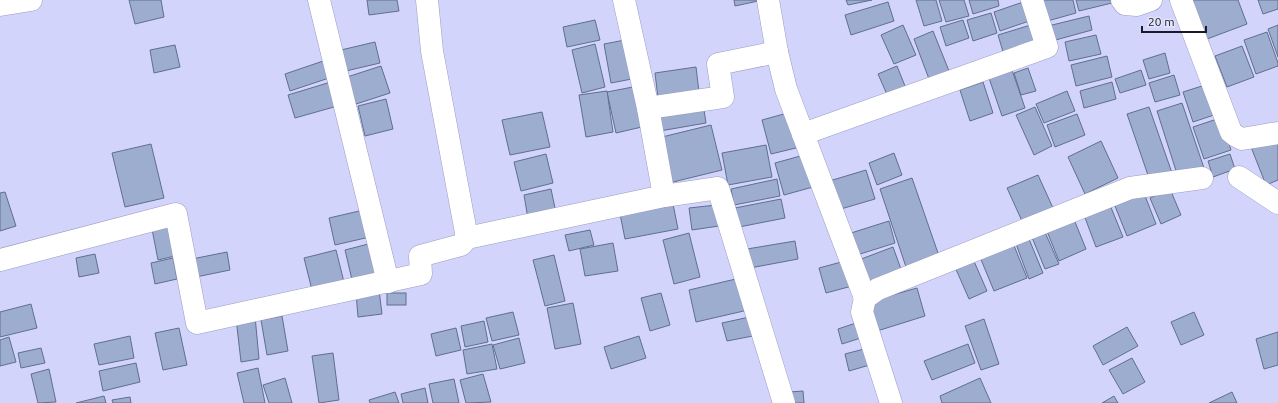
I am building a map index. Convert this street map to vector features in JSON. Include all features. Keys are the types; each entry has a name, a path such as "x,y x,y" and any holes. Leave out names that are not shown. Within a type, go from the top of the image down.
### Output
{"street":[{"path":"0,6 32,0"},
{"path":"319,0 388,282"},
{"path":"427,0 432,50 466,238"},
{"path":"624,0 648,108 664,196"},
{"path":"768,0 777,52 786,89 865,298 862,312 891,403"},
{"path":"803,134 1047,47 1032,0"},
{"path":"1122,0 1125,4 1137,5 1151,0"},
{"path":"1181,0 1231,132 1242,139 1278,133"},
{"path":"648,108 722,97 718,64 777,52"},
{"path":"1239,177 1278,203"},
{"path":"865,298 878,289 1130,188 1202,178"},
{"path":"0,260 176,214 198,323 421,274 420,256 461,245 466,238 664,196 718,188 784,403"}],"building":[{"path":"129,0 161,0 164,17 135,24"},
{"path":"367,0 397,0 399,11 369,15"},
{"path":"734,0 763,0 735,6"},
{"path":"846,0 872,0 848,5"},
{"path":"916,0 936,0 942,21 924,26"},
{"path":"939,0 964,0 969,16 946,22"},
{"path":"969,0 998,0 999,6 973,14"},
{"path":"1029,0 1035,19 1000,31 994,12"},
{"path":"1041,0 1073,0 1076,13 1044,22"},
{"path":"1076,0 1115,0 1116,2 1079,11"},
{"path":"1192,0 1238,0 1247,24 1207,39"},
{"path":"1258,0 1278,0 1278,9 1263,14"},
{"path":"888,2 894,21 851,35 845,15"},
{"path":"991,13 997,33 973,41 967,20"},
{"path":"1089,16 1092,30 1052,41 1048,26"},
{"path":"595,20 600,40 567,47 563,27"},
{"path":"963,20 969,38 946,46 940,27"},
{"path":"1037,23 1043,43 1004,55 998,35"},
{"path":"903,25 916,55 894,64 881,35"},
{"path":"1278,25 1278,57 1268,29"},
{"path":"933,31 949,71 929,79 914,39"},
{"path":"1267,32 1278,66 1256,74 1244,40"},
{"path":"1096,35 1101,54 1069,61 1065,42"},
{"path":"630,39 637,78 611,83 604,44"},
{"path":"375,42 380,63 346,71 341,50"},
{"path":"595,44 605,87 582,93 572,50"},
{"path":"175,45 180,67 154,73 150,50"},
{"path":"1242,46 1254,77 1227,87 1215,56"},
{"path":"1165,53 1170,73 1149,79 1143,60"},
{"path":"1107,56 1112,77 1076,86 1071,65"},
{"path":"329,59 335,76 290,91 285,74"},
{"path":"381,66 390,93 353,105 344,78"},
{"path":"897,66 907,91 889,99 878,74"},
{"path":"696,67 699,92 658,98 655,73"},
{"path":"1028,68 1036,91 1021,95 1014,73"},
{"path":"1012,70 1025,108 1002,116 989,78"},
{"path":"1141,70 1146,85 1120,93 1115,79"},
{"path":"1174,75 1180,95 1155,102 1149,83"},
{"path":"334,81 341,105 295,118 288,95"},
{"path":"983,82 993,113 970,121 960,90"},
{"path":"1112,82 1116,99 1084,108 1080,91"},
{"path":"1205,85 1214,115 1193,122 1183,92"},
{"path":"638,86 646,126 616,133 607,92"},
{"path":"607,91 613,132 586,137 579,95"},
{"path":"1067,91 1075,111 1044,123 1036,104"},
{"path":"386,99 393,129 365,136 358,106"},
{"path":"1182,103 1204,168 1178,177 1157,111"},
{"path":"703,104 706,123 660,131 657,112"},
{"path":"1035,107 1052,146 1034,155 1016,115"},
{"path":"1149,107 1172,173 1150,181 1127,114"},
{"path":"542,112 550,147 510,155 502,120"},
{"path":"791,112 800,147 771,154 762,120"},
{"path":"1077,114 1085,135 1055,147 1047,125"},
{"path":"1220,118 1231,150 1204,159 1193,127"},
{"path":"711,125 722,170 669,183 658,138"},
{"path":"1278,136 1278,180 1266,185 1251,147"},
{"path":"1101,141 1118,178 1085,194 1068,157"},
{"path":"151,144 164,198 125,207 112,153"},
{"path":"766,145 772,177 728,185 722,153"},
{"path":"894,153 902,175 877,185 869,163"},
{"path":"546,154 553,183 521,191 514,162"},
{"path":"1230,154 1235,169 1213,177 1208,161"},
{"path":"804,155 813,187 784,195 775,163"},
{"path":"866,170 875,199 834,211 826,182"},
{"path":"1038,175 1053,208 1022,221 1007,188"},
{"path":"912,178 939,256 906,267 880,189"},
{"path":"777,179 780,196 734,205 731,189"},
{"path":"1142,188 1156,224 1127,236 1113,201"},
{"path":"551,189 556,213 528,219 524,195"},
{"path":"1170,189 1181,215 1161,224 1150,198"},
{"path":"5,192 16,226 0,231 0,193"},
{"path":"781,199 785,218 739,227 735,208"},
{"path":"673,204 678,229 625,239 620,214"},
{"path":"716,205 719,226 692,230 689,208"},
{"path":"1110,205 1123,237 1096,247 1084,215"},
{"path":"368,209 374,236 335,245 329,218"},
{"path":"1073,217 1086,249 1059,261 1046,229"},
{"path":"889,221 895,243 857,255 851,233"},
{"path":"170,226 175,256 158,260 152,229"},
{"path":"590,230 594,245 569,251 565,235"},
{"path":"1044,230 1059,264 1045,269 1031,235"},
{"path":"689,233 700,277 674,284 663,240"},
{"path":"1029,239 1043,273 1029,279 1016,244"},
{"path":"795,241 798,259 750,268 747,249"},
{"path":"376,242 385,276 353,284 345,250"},
{"path":"613,243 618,271 585,276 580,249"},
{"path":"1013,243 1027,278 994,291 980,257"},
{"path":"893,247 902,272 865,286 856,261"},
{"path":"336,250 345,286 313,294 304,258"},
{"path":"227,252 230,270 196,277 192,259"},
{"path":"95,254 99,273 79,277 76,258"},
{"path":"554,255 565,301 545,306 533,260"},
{"path":"173,258 177,279 155,284 151,263"},
{"path":"973,259 987,291 969,299 955,267"},
{"path":"845,261 852,286 826,293 819,268"},
{"path":"740,278 748,310 696,322 689,290"},
{"path":"917,288 925,316 877,331 868,302"},
{"path":"379,290 382,314 358,317 356,293"},
{"path":"387,293 406,293 406,305 387,305"},
{"path":"661,293 670,325 650,331 641,298"},
{"path":"573,303 581,344 555,349 547,308"},
{"path":"31,304 37,328 0,337 0,312"},
{"path":"513,312 519,335 492,341 486,318"},
{"path":"1194,312 1204,335 1181,345 1171,322"},
{"path":"255,316 259,359 241,362 236,318"},
{"path":"282,316 288,351 267,355 261,320"},
{"path":"754,316 758,335 727,341 722,323"},
{"path":"984,319 999,364 981,370 965,326"},
{"path":"484,321 488,342 465,347 461,326"},
{"path":"862,321 867,336 842,344 838,329"},
{"path":"1127,327 1138,346 1103,365 1093,346"},
{"path":"179,328 187,365 163,370 155,333"},
{"path":"456,328 461,350 436,356 431,334"},
{"path":"1278,332 1278,365 1264,369 1256,339"},
{"path":"130,336 134,358 99,365 94,344"},
{"path":"639,336 646,358 611,369 604,347"},
{"path":"9,337 16,362 0,366 0,340"},
{"path":"519,338 525,363 500,369 493,345"},
{"path":"492,344 497,369 467,374 463,350"},
{"path":"968,344 975,363 932,380 924,361"},
{"path":"41,348 45,363 21,368 18,353"},
{"path":"868,348 873,364 849,371 845,354"},
{"path":"333,353 339,400 319,403 312,356"},
{"path":"1132,358 1145,382 1123,394 1109,370"},
{"path":"136,363 140,382 103,391 99,371"},
{"path":"258,368 265,403 244,403 237,373"},
{"path":"49,369 56,402 38,403 31,374"},
{"path":"483,374 491,402 466,403 460,380"},
{"path":"285,378 292,403 269,403 263,385"},
{"path":"980,378 991,403 942,403 940,396"},
{"path":"454,379 459,403 433,403 429,384"},
{"path":"425,388 428,403 403,403 401,394"},
{"path":"803,391 804,403 790,403 789,392"},
{"path":"395,392 399,403 370,403 369,400"},
{"path":"1232,392 1237,403 1209,403"},
{"path":"104,396 106,403 76,403"},
{"path":"1114,396 1118,403 1102,403"},
{"path":"130,397 131,403 113,403 112,400"}]}
